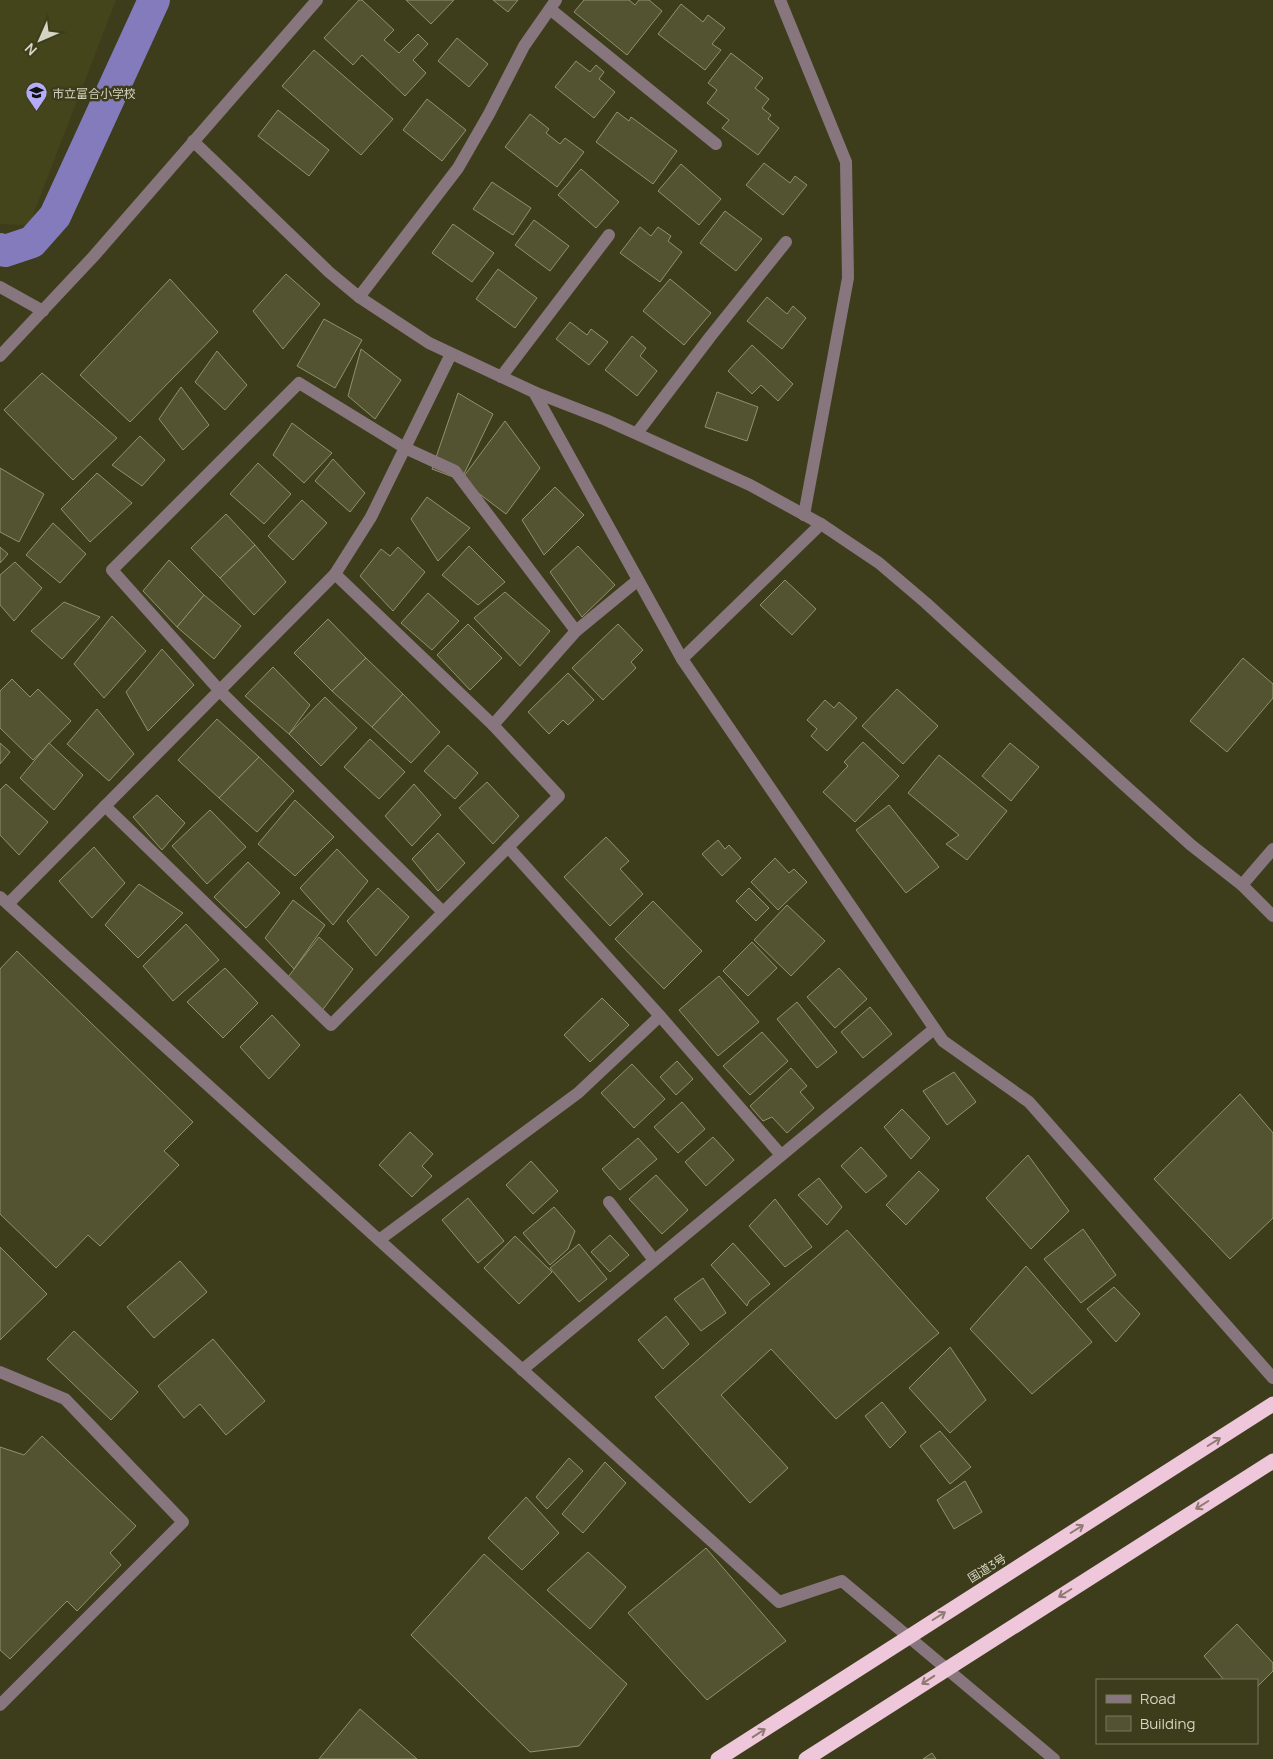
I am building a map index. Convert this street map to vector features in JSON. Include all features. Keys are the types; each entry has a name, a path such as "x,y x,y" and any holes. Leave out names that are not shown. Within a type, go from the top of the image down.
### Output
{"highway":[{"name":"国道3号","path":"718,1759 1273,1404"},
{"path":"806,1759 1273,1460"}],"street":[{"path":"0,356 93,257 317,0"},
{"path":"780,0 846,162 848,278 804,515"},
{"path":"359,297 458,168 489,114 524,46 553,4 716,144"},
{"path":"193,141 328,272 359,297 429,343 534,392 637,433 750,485 821,524 879,563 1191,845 1242,885 1273,916"},
{"path":"501,377 609,235"},
{"path":"637,433 786,242"},
{"path":"0,287 43,311"},
{"path":"451,354 371,517 335,574 105,806 4,901 779,1602 842,1581 1054,1759"},
{"path":"443,912 220,690 112,570 299,383 405,448 455,472 576,631"},
{"path":"534,392 682,659 942,1041 1029,1102 1273,1378"},
{"path":"682,659 821,524"},
{"path":"105,806 331,1025 559,796 493,725 335,574"},
{"path":"493,725 576,631 638,580"},
{"path":"508,847 660,1016 781,1155"},
{"path":"1242,885 1273,849"},
{"path":"379,1240 578,1092 660,1016"},
{"path":"522,1370 934,1029"},
{"path":"608,1202 654,1260"},
{"path":"0,1372 65,1399 183,1522 0,1705"}],"shaded area":[{"name":"市立富合小学校","path":"0,0 116,0 29,225 0,224"}],"building":[{"path":"359,0 362,0 394,30 384,40 399,53 418,34 428,44 413,60 426,73 405,96 362,55 353,65 324,38"},
{"path":"406,0 454,0 431,24"},
{"path":"493,0 518,0 508,12"},
{"path":"584,0 629,0 635,5 639,0 649,0 662,11 627,55 574,12"},
{"path":"681,4 703,22 708,15 725,28 712,44 721,50 705,70 658,34"},
{"path":"457,38 488,64 469,87 438,61"},
{"path":"314,50 393,119 361,155 282,86"},
{"path":"731,53 763,78 755,88 769,99 762,108 771,115 768,119 779,128 758,155 722,128 729,120 707,103 717,90 708,83"},
{"path":"576,61 590,72 596,65 604,72 599,79 615,92 594,118 555,87"},
{"path":"427,99 466,130 442,161 403,130"},
{"path":"278,110 329,150 309,176 258,136"},
{"path":"617,112 629,121 631,117 677,151 653,184 596,142"},
{"path":"530,114 549,129 546,133 560,144 565,138 584,152 557,187 505,147"},
{"path":"764,163 790,183 795,176 807,185 783,215 746,185"},
{"path":"681,164 721,199 699,225 658,191"},
{"path":"581,169 619,202 596,228 558,195"},
{"path":"492,182 531,208 513,235 473,209"},
{"path":"725,211 762,239 736,271 700,243"},
{"path":"534,220 569,246 550,271 515,245"},
{"path":"453,224 494,253 472,282 432,253"},
{"path":"640,227 651,236 658,227 671,236 668,241 682,252 660,282 620,253"},
{"path":"498,269 537,298 515,328 476,299"},
{"path":"286,274 320,304 283,349 253,311"},
{"path":"170,279 218,332 130,422 80,375"},
{"path":"670,279 711,313 684,345 643,311"},
{"path":"767,297 787,314 793,306 806,318 782,349 747,321"},
{"path":"324,319 362,340 335,388 297,366"},
{"path":"570,322 587,335 591,329 608,342 589,365 556,339"},
{"path":"632,336 646,348 640,356 657,371 637,396 605,370"},
{"path":"752,345 793,384 778,401 761,385 752,394 728,371"},
{"path":"361,349 401,380 375,419 348,396"},
{"path":"217,351 247,385 225,410 195,382"},
{"path":"42,373 117,438 73,480 4,410"},
{"path":"181,387 209,425 183,450 159,419"},
{"path":"717,392 758,407 747,441 705,427"},
{"path":"458,393 493,414 461,480 432,469"},
{"path":"505,421 540,468 506,514 461,480"},
{"path":"292,423 332,453 304,483 273,455"},
{"path":"140,436 165,460 142,486 112,465"},
{"path":"333,459 365,493 350,512 315,481"},
{"path":"258,463 291,494 264,524 230,494"},
{"path":"0,468 44,494 19,542 0,532"},
{"path":"97,473 132,503 90,542 61,509"},
{"path":"555,487 584,515 544,555 522,520"},
{"path":"427,497 470,528 438,561 411,519"},
{"path":"302,500 327,523 293,560 268,536"},
{"path":"226,514 255,545 220,578 191,548"},
{"path":"53,523 86,554 60,583 26,555"},
{"path":"255,545 286,582 254,615 220,578"},
{"path":"469,546 505,582 478,605 442,575"},
{"path":"578,546 615,585 582,617 550,572"},
{"path":"0,547 8,554 0,563"},
{"path":"398,547 425,572 393,611 360,576 381,549 390,556"},
{"path":"169,560 204,595 177,627 143,591"},
{"path":"15,562 42,588 14,621 0,605 0,575"},
{"path":"785,580 816,609 792,635 760,605"},
{"path":"505,592 550,631 520,666 474,618"},
{"path":"428,593 459,621 432,650 401,623"},
{"path":"204,595 241,626 214,659 177,627"},
{"path":"64,602 100,617 62,659 31,631"},
{"path":"112,616 146,651 104,698 74,664"},
{"path":"328,619 366,658 332,691 294,653"},
{"path":"468,624 502,658 470,690 437,655"},
{"path":"618,624 643,650 631,662 636,668 603,700 572,668"},
{"path":"162,649 194,685 148,731 126,692"},
{"path":"366,658 403,694 372,727 332,691"},
{"path":"1243,658 1273,684 1273,698 1227,752 1190,721"},
{"path":"273,667 310,705 289,734 245,696"},
{"path":"568,673 594,700 568,725 563,720 549,734 528,712"},
{"path":"12,679 30,697 38,689 71,721 33,760 0,728 0,691"},
{"path":"897,689 938,726 903,764 862,726"},
{"path":"403,694 440,732 411,763 372,727"},
{"path":"325,697 357,728 321,766 289,734"},
{"path":"825,700 834,708 839,702 857,718 827,751 811,736 817,729 807,720"},
{"path":"97,709 134,754 109,781 67,744"},
{"path":"217,719 259,757 219,798 178,760"},
{"path":"370,739 405,772 379,799 344,767"},
{"path":"863,742 899,776 855,822 823,792 848,766 844,762"},
{"path":"0,743 10,752 0,764"},
{"path":"49,743 83,775 54,810 20,778"},
{"path":"1010,743 1039,767 1011,801 982,776"},
{"path":"448,745 478,773 455,799 424,771"},
{"path":"939,755 1007,811 967,860 946,844 959,835 908,793"},
{"path":"259,757 294,791 257,832 219,798"},
{"path":"487,782 519,816 493,844 459,808"},
{"path":"6,784 48,822 19,855 0,835 0,790"},
{"path":"414,784 441,815 412,846 385,816"},
{"path":"157,795 185,823 162,850 133,817"},
{"path":"295,800 334,837 295,876 258,844"},
{"path":"889,805 939,867 906,893 856,830"},
{"path":"210,810 246,847 207,884 172,846"},
{"path":"438,833 465,863 438,891 412,859"},
{"path":"606,837 629,861 620,869 643,894 610,926 564,877"},
{"path":"718,840 725,849 729,845 741,858 722,876 702,854"},
{"path":"94,847 125,883 92,918 59,881"},
{"path":"337,849 368,881 333,925 300,888"},
{"path":"775,858 789,873 794,869 807,882 778,910 751,882"},
{"path":"248,862 280,893 246,928 214,897"},
{"path":"139,884 183,913 138,958 105,925"},
{"path":"378,888 409,917 376,956 347,921"},
{"path":"749,888 769,908 756,921 736,901"},
{"path":"293,900 325,925 294,969 265,938"},
{"path":"653,901 702,951 664,989 615,939"},
{"path":"787,905 825,941 791,976 754,940"},
{"path":"186,924 219,960 173,1001 143,966"},
{"path":"319,937 353,969 321,1012 288,977"},
{"path":"752,942 777,968 748,996 723,971"},
{"path":"17,951 193,1122 164,1151 179,1165 100,1246 88,1235 56,1268 0,1214 0,969"},
{"path":"225,968 258,1003 223,1038 187,1002"},
{"path":"839,968 867,999 835,1028 807,997"},
{"path":"719,976 759,1022 718,1056 679,1010"},
{"path":"602,998 629,1025 590,1062 564,1035"},
{"path":"797,1002 837,1052 817,1068 777,1019"},
{"path":"870,1007 892,1034 863,1058 841,1032"},
{"path":"272,1015 300,1045 269,1079 240,1047"},
{"path":"762,1032 788,1061 750,1095 723,1066"},
{"path":"677,1061 693,1079 676,1095 660,1077"},
{"path":"632,1064 665,1099 634,1128 601,1093"},
{"path":"791,1068 807,1086 800,1092 814,1108 787,1133 772,1117 763,1121 750,1106"},
{"path":"954,1072 976,1102 947,1125 923,1091"},
{"path":"1240,1094 1273,1133 1273,1218 1230,1259 1154,1179"},
{"path":"682,1102 705,1129 678,1153 654,1127"},
{"path":"902,1109 930,1138 911,1159 884,1127"},
{"path":"410,1132 433,1154 422,1166 432,1176 412,1197 379,1165"},
{"path":"713,1137 734,1160 706,1186 685,1162"},
{"path":"638,1138 657,1159 620,1190 602,1169"},
{"path":"861,1147 887,1176 866,1193 841,1166"},
{"path":"1028,1155 1069,1211 1031,1249 986,1198"},
{"path":"531,1161 558,1191 533,1214 506,1185"},
{"path":"919,1171 939,1190 906,1225 886,1205"},
{"path":"656,1175 688,1210 662,1234 629,1199"},
{"path":"819,1178 842,1207 827,1225 798,1195"},
{"path":"468,1198 504,1241 478,1263 442,1220"},
{"path":"775,1199 812,1247 785,1267 749,1226"},
{"path":"554,1207 575,1231 568,1249 550,1265 523,1233"},
{"path":"1083,1229 1116,1275 1081,1303 1044,1259"},
{"path":"847,1230 939,1333 836,1419 771,1349 721,1395 788,1468 750,1503 655,1397"},
{"path":"610,1235 629,1255 610,1272 591,1252"},
{"path":"515,1236 552,1272 519,1304 484,1268"},
{"path":"733,1243 770,1284 749,1301 747,1306 711,1265"},
{"path":"579,1244 607,1279 579,1302 550,1268"},
{"path":"0,1247 47,1294 0,1340"},
{"path":"180,1261 207,1292 154,1338 127,1307"},
{"path":"1026,1266 1092,1342 1032,1394 970,1329"},
{"path":"703,1278 726,1313 701,1331 674,1299"},
{"path":"1114,1287 1140,1314 1116,1342 1087,1309"},
{"path":"666,1316 689,1344 663,1369 638,1340"},
{"path":"74,1331 138,1392 111,1420 47,1359"},
{"path":"213,1339 265,1401 226,1435 200,1404 184,1418 158,1386"},
{"path":"950,1347 986,1400 950,1433 909,1388"},
{"path":"882,1402 906,1432 890,1448 865,1416"},
{"path":"940,1431 971,1467 950,1484 920,1446"},
{"path":"42,1436 136,1526 110,1553 121,1565 77,1611 67,1601 10,1659 0,1650 0,1447 24,1455"},
{"path":"569,1458 583,1471 547,1509 536,1497"},
{"path":"605,1462 626,1483 583,1533 562,1514"},
{"path":"965,1481 982,1512 954,1529 937,1500"},
{"path":"526,1497 559,1533 522,1570 488,1538"},
{"path":"706,1548 786,1641 707,1700 628,1613"},
{"path":"588,1552 626,1587 590,1629 547,1590"},
{"path":"484,1554 627,1684 579,1746 530,1752 411,1635"},
{"path":"1237,1624 1273,1663 1273,1671 1258,1686 1258,1679 1223,1679 1204,1656"},
{"path":"360,1709 417,1759 319,1759"},
{"path":"932,1753 936,1759 923,1759"}],"waterway":[{"path":"0,249 5,251 32,242 55,216 154,0"}],"place":[{"name":"市立富合小学校","path":"36,112"}]}
